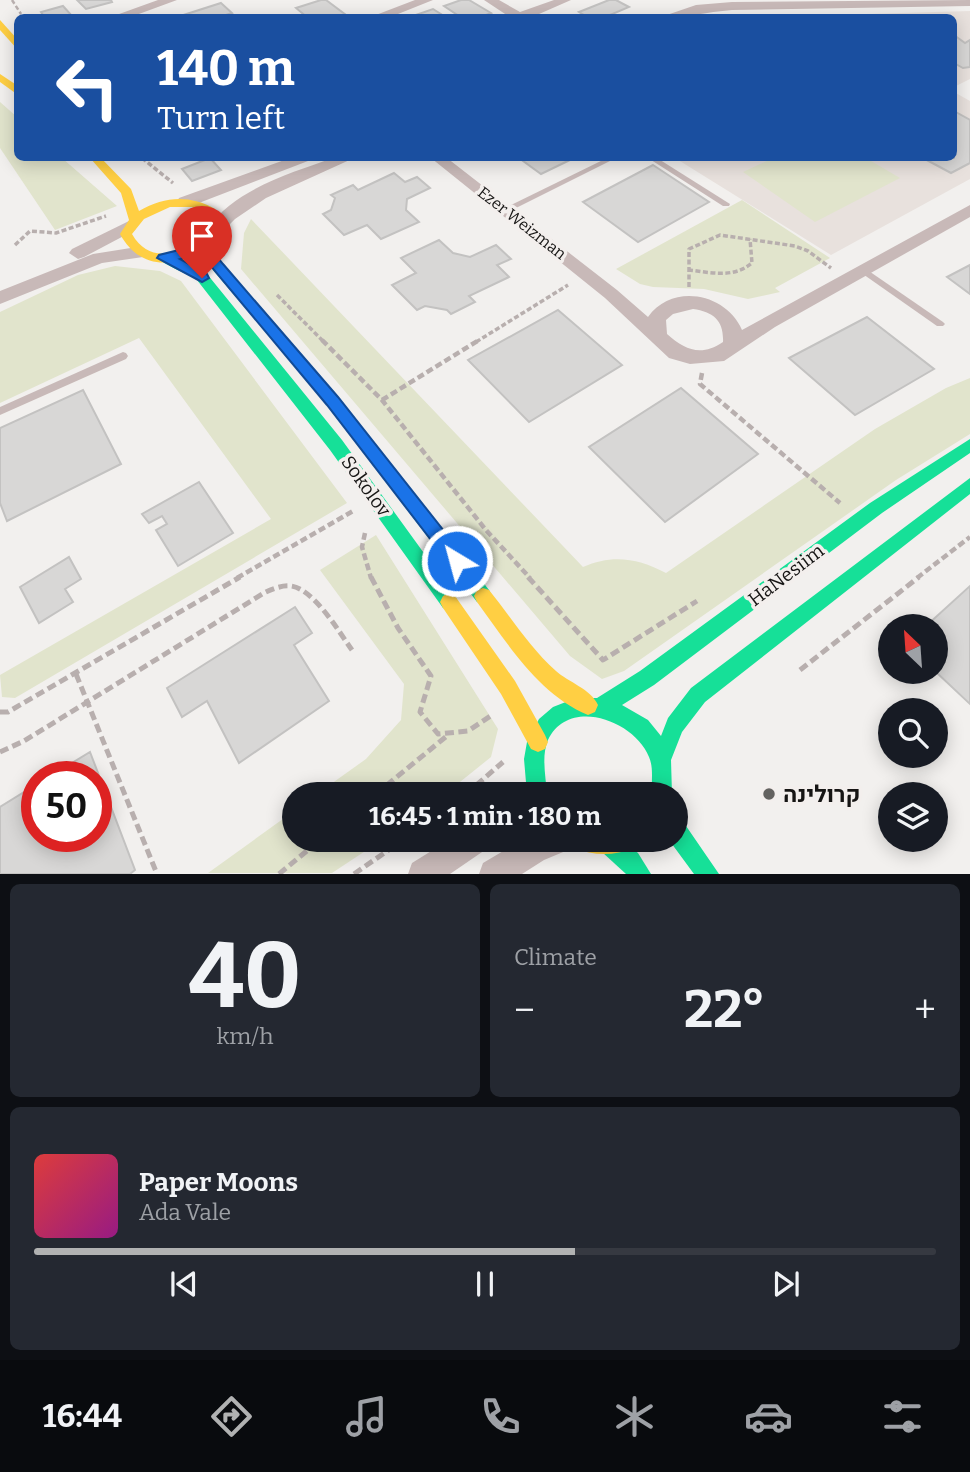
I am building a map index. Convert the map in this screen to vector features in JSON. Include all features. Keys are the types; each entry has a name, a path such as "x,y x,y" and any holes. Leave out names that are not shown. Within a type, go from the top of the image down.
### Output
{"main road":[{"path":"0,23 14,42"},
{"path":"0,77 14,89"},
{"path":"98,161 122,184 133,217 127,242 137,253 164,258 192,251 212,233 211,212 195,203 159,205 133,217"},
{"path":"159,193 181,202"},
{"name":"Sokolov","path":"212,233 213,259 218,267 333,401 537,666 551,680 595,705 624,714 644,729 661,761"},
{"name":"Sokolov","path":"164,258 181,264 202,278 377,501 516,696 538,742"},
{"name":"HaNesiim","path":"538,742 555,718 574,708 595,705 647,678 876,508 970,445"},
{"name":"HaNesiim","path":"661,761 668,734 681,713 698,695 970,485"},
{"path":"530,782 538,742"},
{"path":"661,761 662,782"},
{"path":"688,847 708,873"},
{"path":"625,852 640,873"}],"street":[{"path":"127,14 171,0"},
{"path":"378,13 426,0"},
{"path":"490,0 513,14"},
{"path":"526,14 565,0"},
{"path":"678,14 696,9 732,6 970,2"},
{"path":"181,202 216,192 295,161"},
{"path":"212,233 238,206 339,161"},
{"name":"Ezer Weizman","path":"442,161 606,289 658,336"},
{"path":"733,343 733,324 722,312 706,304 694,302 671,305 657,318 658,336 676,353 704,359 717,356 733,343 796,306 970,210"},
{"path":"0,284 76,255 133,217"},
{"path":"0,298 99,258 137,253"},
{"name":"Ezer Weizman","path":"606,289 640,303 671,305"},
{"path":"722,312 762,315 796,306"},
{"path":"943,505 970,506"},
{"path":"423,873 456,852"},
{"path":"494,873 529,852"}],"lane":[{"path":"505,210 606,161"},
{"path":"657,161 726,204"},
{"path":"863,270 940,324"},
{"path":"0,411 122,356"}],"path":[{"path":"145,161 172,182 190,191 216,192"},
{"path":"15,245 30,231 57,233 133,217"},
{"path":"694,302 687,281 689,249 719,235 795,246 808,251 846,279"},
{"path":"688,270 734,274 746,270 752,263 750,239"},
{"path":"382,400 586,274"},
{"path":"268,286 382,400 486,530 603,660 703,597"},
{"path":"704,359 700,384 844,508"},
{"path":"0,712 8,712 76,674 377,501"},
{"path":"377,501 361,540 371,583 431,676 420,712 439,734 466,735 516,696"},
{"path":"800,670 970,537"},
{"path":"0,752 24,741 264,593 279,587 294,586 306,591 352,650"},
{"path":"76,674 157,873"},
{"path":"391,782 449,734"},
{"path":"480,782 509,757"},
{"path":"279,873 305,852"},
{"path":"354,873 385,852"}],"shaded area":[{"path":"970,11 970,79 957,86 957,14 865,14"},
{"path":"957,94 970,101 970,179 831,255 680,161 957,161"}],"green space":[{"path":"0,102 14,114 14,161 65,161 117,206 55,230 0,148"},
{"path":"767,161 871,161 900,178 815,222 743,172"},
{"path":"742,200 830,258 775,288 780,292 748,299 704,289 653,287 640,284 616,269"},
{"path":"251,219 583,567 615,559 635,561 666,573 875,429 946,388 970,378 970,434 896,480 624,671 602,679 570,656 241,269 244,233"},
{"path":"115,266 160,271 181,281 347,503 15,698 2,697 0,675 271,519 139,338 0,403 0,312 78,275"},
{"path":"376,535 498,729 491,757 460,782 334,782 366,759 401,720 404,684 320,570"},
{"path":"282,820 282,852 364,852 332,873 208,873"}],"building":[{"path":"77,0 111,0 112,2 86,9"},
{"path":"326,0 345,14 303,14 296,8"},
{"path":"469,0 491,13 456,14 444,6"},
{"path":"609,0 616,0 629,7 612,14 579,12"},
{"path":"221,3 232,13 229,14 187,14"},
{"path":"63,6 70,14 42,14 41,12"},
{"path":"433,9 441,14 419,14"},
{"path":"957,37 965,43 970,40 970,67 963,68 957,65"},
{"path":"957,113 970,120 970,163 951,173 929,161 957,161"},
{"path":"202,161 213,161 221,170 192,181 182,169"},
{"path":"523,161 568,161 541,174"},
{"path":"653,165 709,202 638,242 583,202"},
{"path":"394,173 405,182 417,177 430,188 407,199 406,210 419,222 381,239 367,225 344,235 323,214 331,210 335,198 331,195 353,185 358,190"},
{"path":"439,240 453,253 470,257 496,245 511,259 497,265 509,277 469,296 475,302 451,314 447,310 425,306 417,310 392,285 416,273 401,258"},
{"path":"970,265 970,294 947,277"},
{"path":"558,310 622,365 529,422 468,360"},
{"path":"867,317 934,369 855,415 789,358"},
{"path":"681,388 758,454 665,522 589,447"},
{"path":"83,390 121,464 7,521 0,503 0,428"},
{"path":"199,482 233,533 178,566 156,530 167,524 162,516 149,523 142,514"},
{"path":"69,557 81,579 65,589 73,602 39,623 20,587"},
{"path":"970,586 970,704 948,683 948,614 939,614"},
{"path":"295,607 312,633 294,645 329,701 239,763 207,701 182,717 167,688"},
{"path":"90,752 93,761 75,761"},
{"path":"21,794 21,852 112,852 112,810 135,870 130,874 0,874 0,807"}],"traffic: fast":[{"path":"209,239 210,251 218,267 333,401 483,596"},
{"path":"164,258 181,264 202,277 336,445 449,602"},
{"path":"602,706 647,678 876,508 970,445"},
{"path":"661,760 675,725 698,695 970,485"},
{"path":"536,782 536,750 546,726 560,714 576,708 593,707 610,710 641,728 660,756 662,782"},
{"path":"688,847 708,874"},
{"path":"619,852 640,874"}],"traffic: slow":[{"path":"0,23 14,42"},
{"path":"0,77 14,89"},
{"path":"98,161 127,192 135,219"},
{"path":"173,202 195,203 211,212 216,228 196,247 183,254 169,258 144,255 133,247 126,234 146,212 173,202"},
{"path":"483,596 537,666 551,680 588,705"},
{"path":"449,602 508,687 538,742"}],"place":[{"name":"קרולינה","path":"769,794"}],"route":[{"path":"202,278 181,264 164,258 192,251 209,239 210,251 218,267 333,401 457,561"}]}
